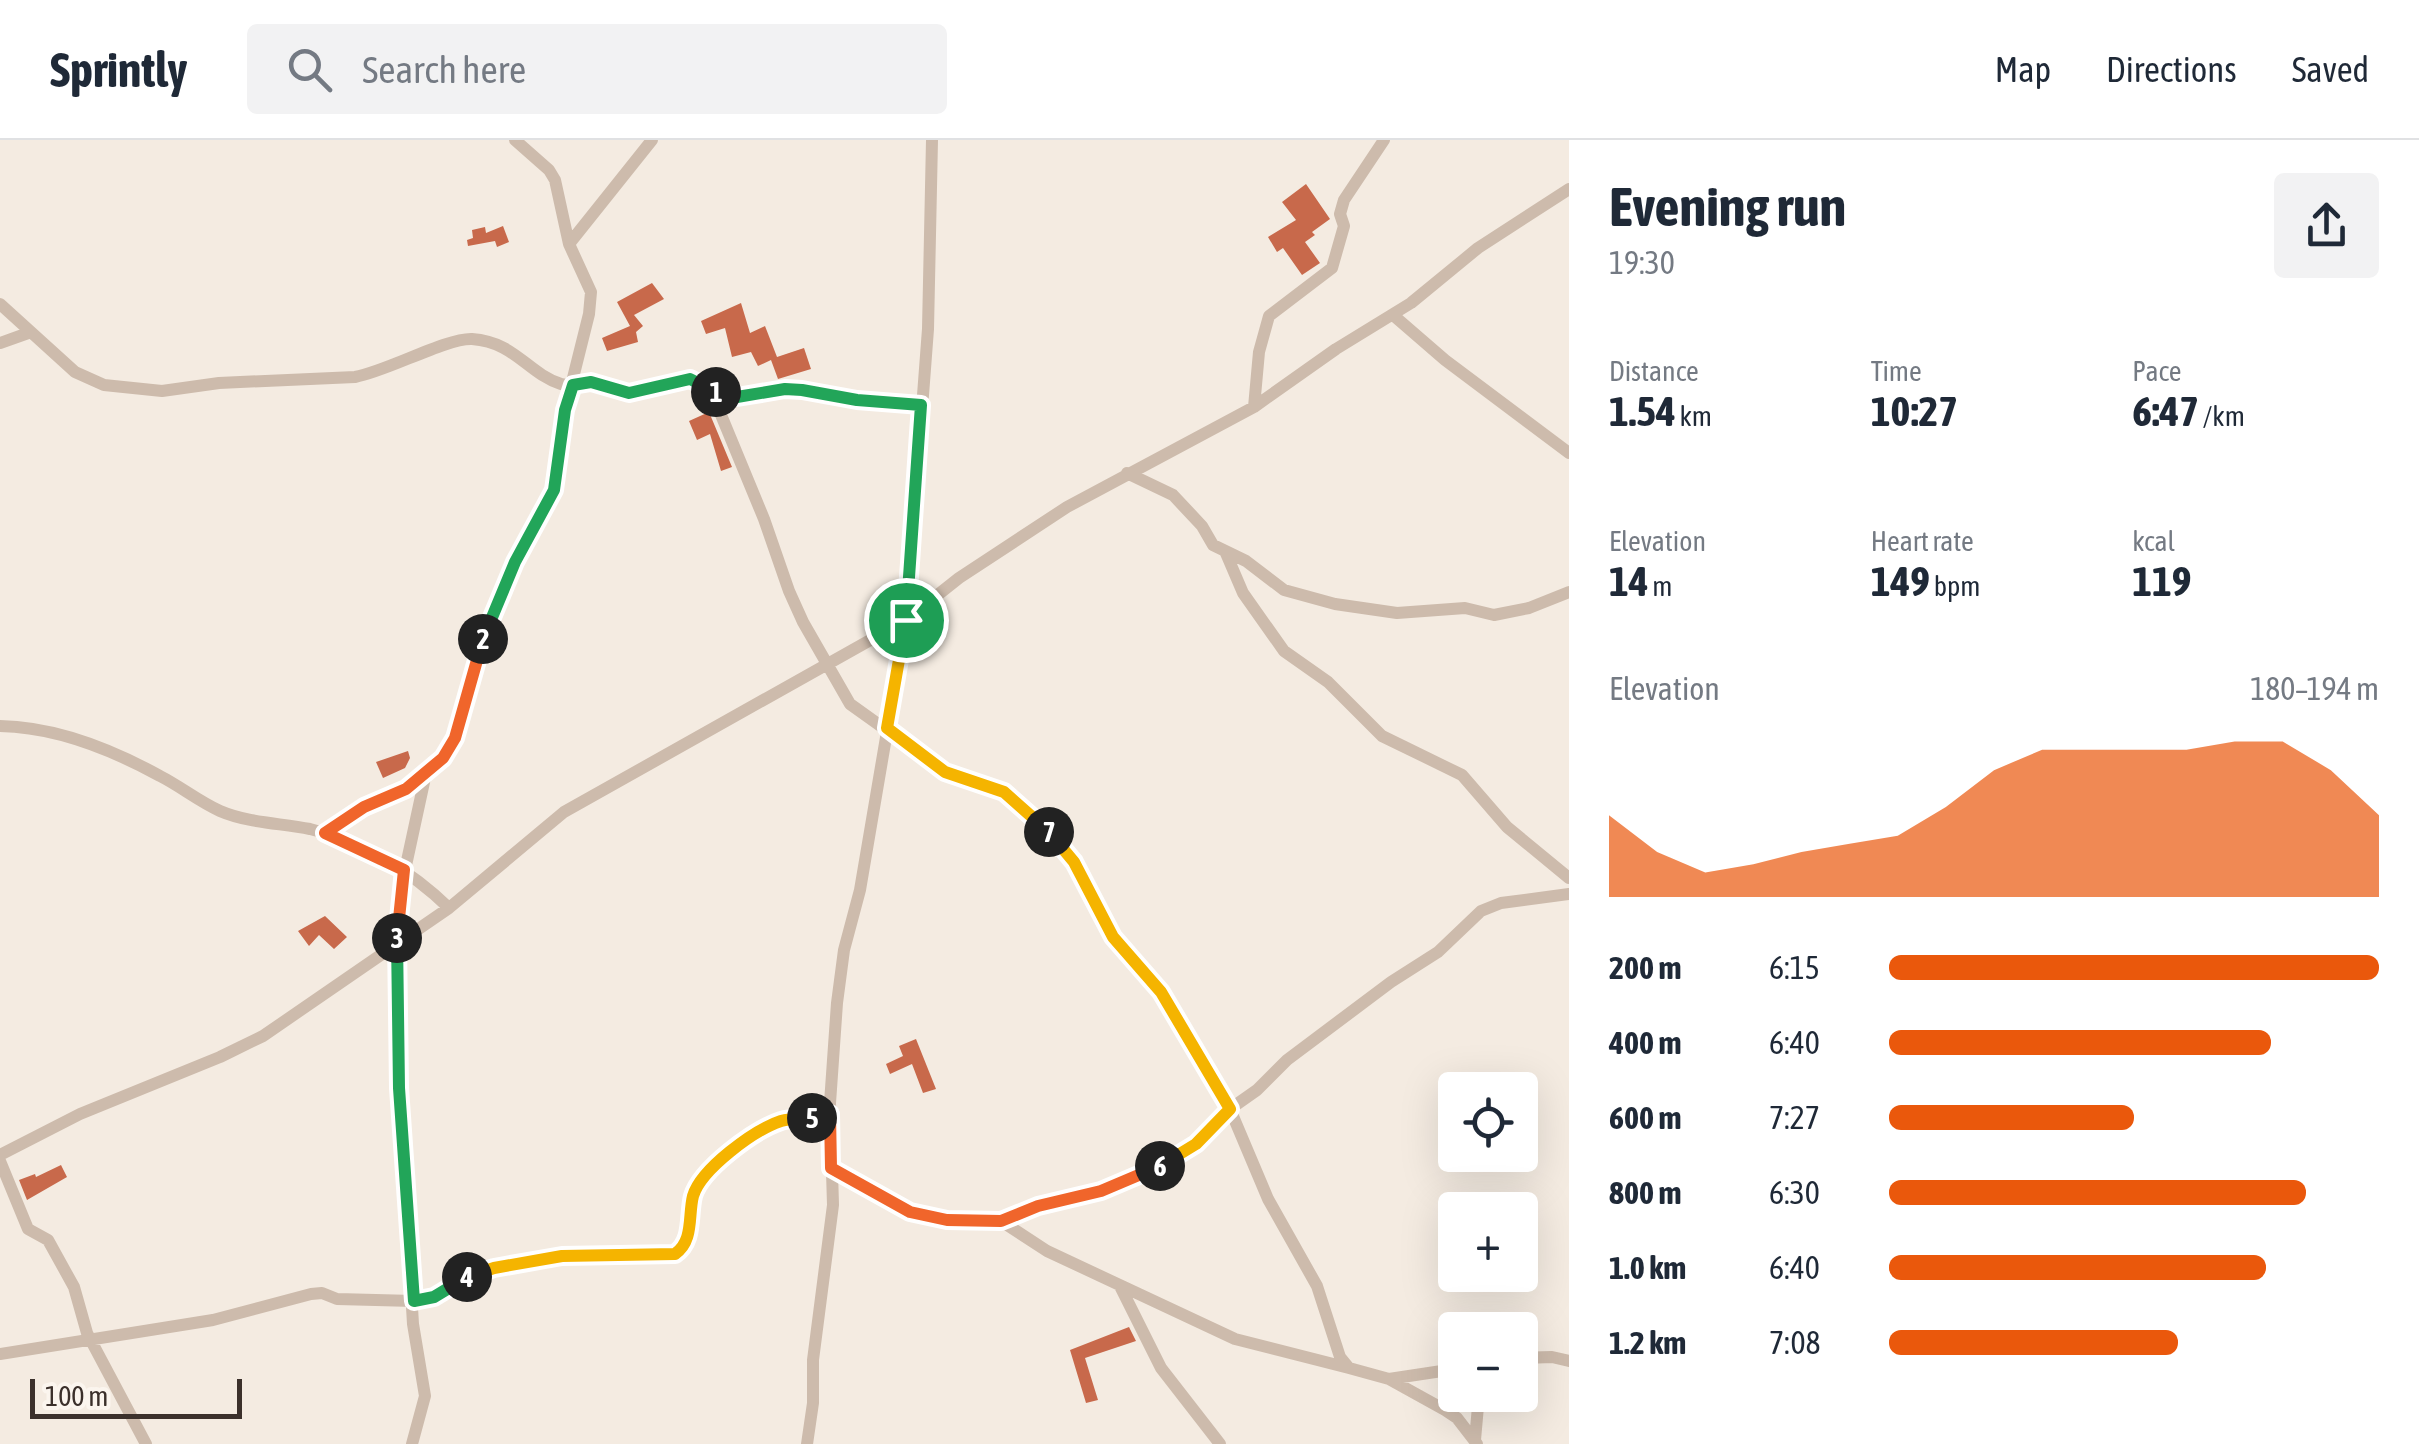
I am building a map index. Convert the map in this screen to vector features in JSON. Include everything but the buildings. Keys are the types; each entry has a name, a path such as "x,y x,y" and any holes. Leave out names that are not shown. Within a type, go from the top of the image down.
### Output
{"street":[{"path":"325,833 364,807 406,789 443,758 455,738 478,653 498,600 554,490 565,410 592,298 569,244 555,180 515,140"},
{"path":"569,244 652,140"},
{"path":"807,1444 813,1360 832,1222 830,1114 842,962 860,890 906,620 928,318 932,140"},
{"path":"1254,406 1259,352 1270,316 1332,268 1344,226 1340,214 1344,200 1384,140"},
{"path":"146,1444 90,1338 74,1287 48,1240 28,1229 0,1158 80,1114 241,1048 448,908 564,812 828,666 906,620 959,578 1067,508 1254,406 1336,348 1393,315 1478,248 1569,188"},
{"path":"0,304 75,372 104,386 146,390 372,374 470,339 506,348 562,385 591,382 629,393 690,379 700,382 710,391 719,410 764,519 788,591 850,704 945,772 1004,792 1041,822 1074,862 1113,937 1161,992 1230,1109 1268,1199 1317,1286 1333,1342 1349,1368"},
{"path":"1393,315 1445,360 1569,453"},
{"path":"0,343 32,332"},
{"path":"710,391 737,397 785,389 921,405"},
{"path":"719,410 737,397"},
{"path":"1127,473 1173,495 1202,526 1213,545 1246,561 1284,590 1335,604 1397,614 1465,608 1494,615 1528,608 1569,592"},
{"path":"1225,551 1243,593 1284,650 1328,682 1382,736 1462,774 1507,827 1569,878"},
{"path":"0,726 28,726 68,736 160,776 222,812 325,833 419,879 448,908"},
{"path":"412,1444 425,1396 413,1324 399,1088 396,945 404,870 426,773"},
{"path":"831,1168 910,1212 947,1220 1001,1221 1038,1206 1134,1179 1196,1144 1288,1060 1391,982 1438,952 1481,912 1501,903 1569,894"},
{"path":"0,1354 213,1320 311,1294 337,1299 414,1301 434,1297 472,1274 562,1256 675,1254 688,1238 694,1194 715,1164 780,1122 830,1114"},
{"path":"1001,1221 1047,1251 1236,1339 1389,1379 1457,1418 1476,1442"},
{"path":"1120,1284 1161,1368 1220,1444"},
{"path":"1538,1357 1568,1362"},
{"path":"1389,1379 1438,1372"},
{"path":"1476,1442 1478,1412"}],"route":[{"path":"690,379 710,391 737,397 785,389 921,405 906,620 887,728 945,772 1004,792 1041,822 1074,862 1113,937 1154,981 1230,1109 1196,1144 1134,1179 1038,1206 1001,1221 947,1220 910,1212 831,1168 830,1114 780,1122 769,1126 703,1176 694,1194 688,1238 675,1254 562,1256 494,1268 472,1274 434,1297 414,1301 399,1088 396,945 404,870 325,833 364,807 406,789 449,750 498,600 554,490 565,410 573,385 591,382 629,393 690,379"}]}
